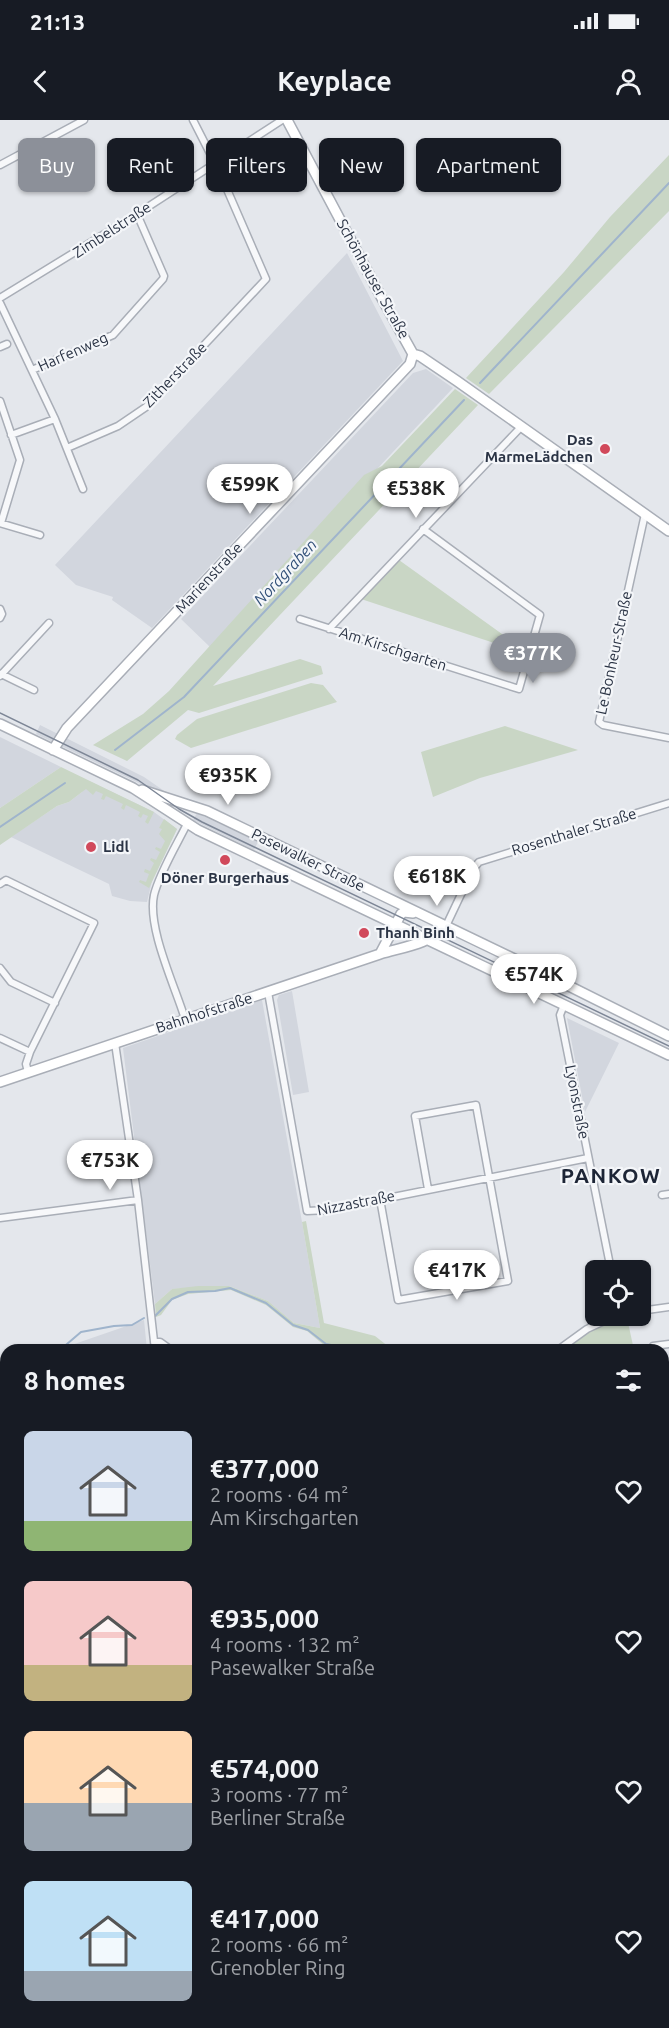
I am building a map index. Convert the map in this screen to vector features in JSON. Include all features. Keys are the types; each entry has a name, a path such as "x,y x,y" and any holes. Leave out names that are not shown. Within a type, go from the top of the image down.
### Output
{"main road":[{"name":"Schönhauser Straße","path":"288,120 413,354 420,356 669,531"},
{"name":"Marienstraße","path":"53,750 67,729 410,364 413,354"},
{"name":"Pasewalker Straße","path":"0,724 134,788 187,824 669,1054"},
{"name":"Pasewalker Straße","path":"134,788 194,805 669,1036"},
{"path":"187,824 194,805"},
{"path":"286,871 295,854"},
{"path":"380,954 395,924 404,912 418,914"},
{"path":"428,940 446,926"},
{"name":"Bahnhofstraße","path":"0,1082 380,954 428,940"}],"street":[{"path":"0,165 84,120"},
{"path":"193,120 206,145"},
{"name":"Zimbelstraße","path":"253,138 282,120"},
{"name":"Zimbelstraße","path":"0,298 137,214 206,168"},
{"name":"Zitherstraße","path":"67,448 118,426 146,407 266,279 228,192"},
{"name":"Harfenweg","path":"32,370 113,335 163,279 164,276 137,214"},
{"path":"0,303 55,420 83,489"},
{"path":"0,401 20,460 1,523 40,535"},
{"path":"11,435 55,420"},
{"name":"Am Kirschgarten","path":"329,628 521,427"},
{"name":"Le Bonheur-Straße","path":"645,514 599,722 603,725 669,738"},
{"name":"Am Kirschgarten","path":"300,619 519,689 540,615 423,529"},
{"path":"0,609 2,614 0,618"},
{"path":"34,690 1,675 49,623"},
{"name":"Rosenthaler Straße","path":"446,926 473,869 485,859 669,803"},
{"path":"185,1019 156,930 153,904 156,888 187,824"},
{"path":"0,884 6,880 94,923 30,1053 26,1064 28,1072"},
{"path":"0,968 11,982 55,1003"},
{"name":"Nizzastraße","path":"268,992 306,1209 311,1212 588,1158"},
{"name":"Lyonstraße","path":"564,1005 560,1015 609,1260"},
{"path":"0,1038 30,1053"},
{"path":"115,1042 138,1200 154,1342 163,1344"},
{"path":"380,1198 398,1300 508,1281 476,1105 415,1116 428,1189"},
{"path":"0,1218 138,1200"},
{"path":"651,1309 669,1307"},
{"path":"566,1344 593,1326"}],"shaded area":[{"path":"347,253 403,361 152,628 112,600 113,597 76,585 55,565"},
{"path":"426,369 453,388 210,647 181,619 413,373"},
{"path":"40,725 144,777 170,795 147,787 36,734"},
{"path":"0,737 61,767 0,808"},
{"path":"89,781 154,812 177,829 152,881 147,902 130,901 112,896 109,884 11,837 57,806 69,802 82,792"},
{"path":"197,813 258,842 254,850 193,820"},
{"path":"292,991 309,1092 293,1095 277,1000 279,995"},
{"path":"262,1000 320,1328 294,1323 268,1301 229,1286 172,1289 155,1304 123,1048"},
{"path":"567,1018 619,1043 585,1112"},
{"path":"144,1320 146,1344 74,1344"}],"green space":[{"path":"669,155 669,211 489,394 466,378 564,272 610,217"},
{"path":"455,389 478,405 213,686 300,659 321,666 323,674 199,713 188,710 127,761 93,745 143,714 169,691 364,475 382,466"},
{"path":"399,560 513,642 529,647 527,654 361,599"},
{"path":"311,683 323,685 337,702 191,748 175,739 197,719"},
{"path":"505,726 578,750 480,778 433,797 421,752"},
{"path":"61,767 154,812 148,824 145,822 148,816 143,814 141,818 138,816 140,812 126,805 124,810 121,808 123,804 106,796 104,800 101,799 103,794 96,791 93,795 86,789 0,845 0,808"},
{"path":"164,819 177,829 149,888 139,882 140,880 146,882 149,874 144,872 145,869 150,871 154,863 150,860 151,858 156,860 160,852 155,849 156,847 161,849 165,841 159,834 162,829 159,828"},
{"path":"306,1221 324,1323 375,1336 385,1344 323,1344 307,1331 293,1327 266,1305 231,1290 188,1294 172,1300 161,1315 156,1317 155,1304 172,1289 229,1286 268,1301 294,1323 320,1328 302,1222"},
{"path":"599,1326 629,1326 633,1344 572,1344"}],"waterway":[{"name":"Nordgraben","path":"480,383 669,183"},
{"name":"Nordgraben","path":"115,750 184,697 464,400"},
{"name":"Nordgraben","path":"0,827 65,783"},
{"path":"155,1316 172,1299 188,1292 230,1288 266,1303 293,1325 308,1330 326,1344"},
{"path":"67,1344 81,1332 132,1325 144,1318"}],"tram line":[{"path":"0,713 138,780 202,822 669,1046"}],"place":[{"name":"Das MarmeLädchen","path":"605,449"},
{"name":"Lidl","path":"91,847"},
{"name":"Döner Burgerhaus","path":"225,860"},
{"name":"Thanh Binh","path":"364,933"}],"district":[{"name":"PANKOW","path":"611,1176"}]}
